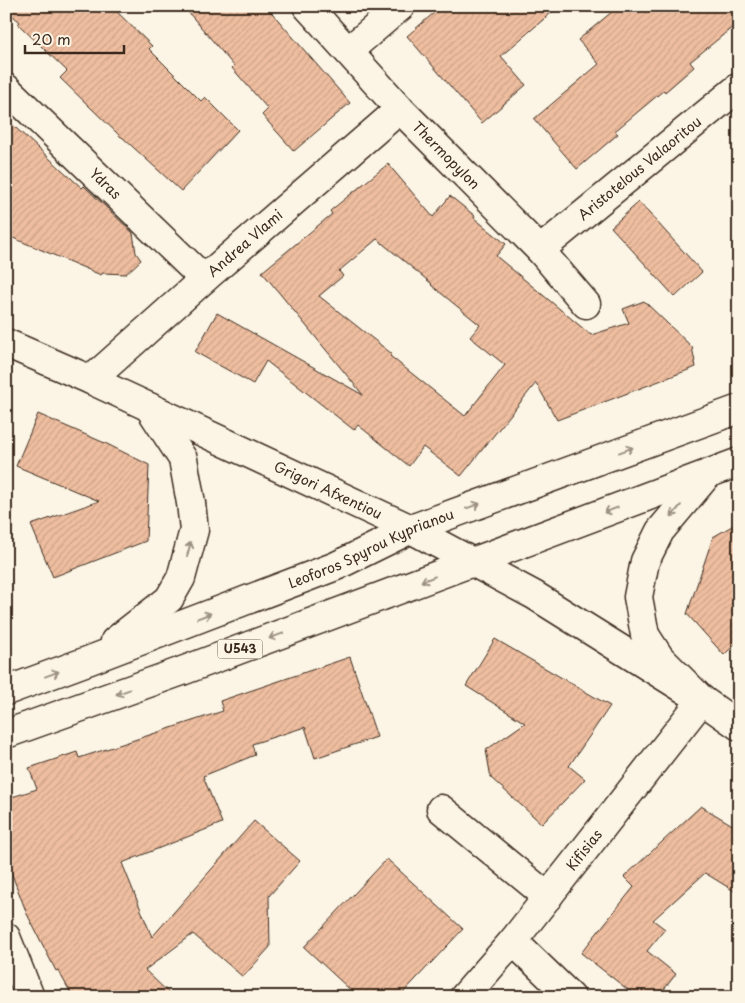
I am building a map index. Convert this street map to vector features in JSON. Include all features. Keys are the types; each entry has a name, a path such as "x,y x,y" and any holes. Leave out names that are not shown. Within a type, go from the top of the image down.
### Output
{"street":[{"name":"Thermopylon","path":"307,6 400,109 540,250 586,304"},
{"path":"348,51 401,6"},
{"name":"Aristotelous Valaoritou","path":"540,250 739,87"},
{"name":"Ydras","path":"6,88 204,279"},
{"name":"Andrea Vlami","path":"91,380 400,109"},
{"name":"Grigori Afxentiou","path":"6,343 91,380 411,529 534,595 702,700 739,726"},
{"path":"90,660 169,598 181,578 194,530 183,459 149,407"},
{"name":"Leoforos Spyrou Kyprianou","path":"6,690 336,566 411,529 739,409"},
{"name":"U543","path":"6,734 182,671 739,462"},
{"path":"702,700 660,658 645,634 638,597 645,561 660,531 708,474"},
{"name":"Kifisias","path":"464,997 513,942 702,700"},
{"path":"441,809 548,897"},
{"path":"6,937 30,997"},
{"path":"513,942 571,997"}],"building":[{"path":"6,6 111,6 152,46 149,49 201,101 205,97 238,130 181,191 60,78 67,71 18,24 20,22 6,10"},
{"path":"183,6 266,6 350,103 294,151 262,115 268,109 232,68 234,66"},
{"path":"442,6 559,6 501,56 526,85 482,123 407,36"},
{"path":"619,6 739,6 739,22 690,62 694,67 615,131 618,134 577,169 534,119 599,64 578,40"},
{"path":"6,119 82,188 84,186 133,233 136,253 141,260 126,274 103,273 101,275 6,235"},
{"path":"388,164 433,217 450,196 475,216 474,218 506,244 496,256 591,335 629,323 623,309 644,301 692,347 696,367 557,420 536,383 461,476 423,447 409,466 358,425 354,430 266,361 253,384 195,352 217,313 363,395 262,272 332,214 330,211","holes":["377,239 480,325 470,337 505,365 465,416 390,356 392,354 319,296 343,276 339,271"]},
{"path":"639,202 702,272 675,297 611,227"},
{"path":"38,414 107,444 149,465 146,541 53,577 31,525 99,501 16,466"},
{"path":"739,522 739,640 724,655 687,614 713,537"},
{"path":"495,639 610,706 569,766 585,779 542,824 491,778 486,750 525,723 466,686"},
{"path":"350,657 377,737 315,758 305,727 252,744 255,755 203,776 222,823 122,863 152,937 254,821 300,861 269,896 270,947 243,977 193,934 145,970 173,997 73,997 58,970 56,971 27,914 6,859 6,799 37,789 29,768 77,752 79,758 223,711 220,701"},
{"path":"701,806 739,829 739,894 705,873 653,920 665,929 647,951 676,974 658,997 637,997 581,953 634,887 624,877"},
{"path":"387,859 463,929 399,997 358,997 304,947"}]}
